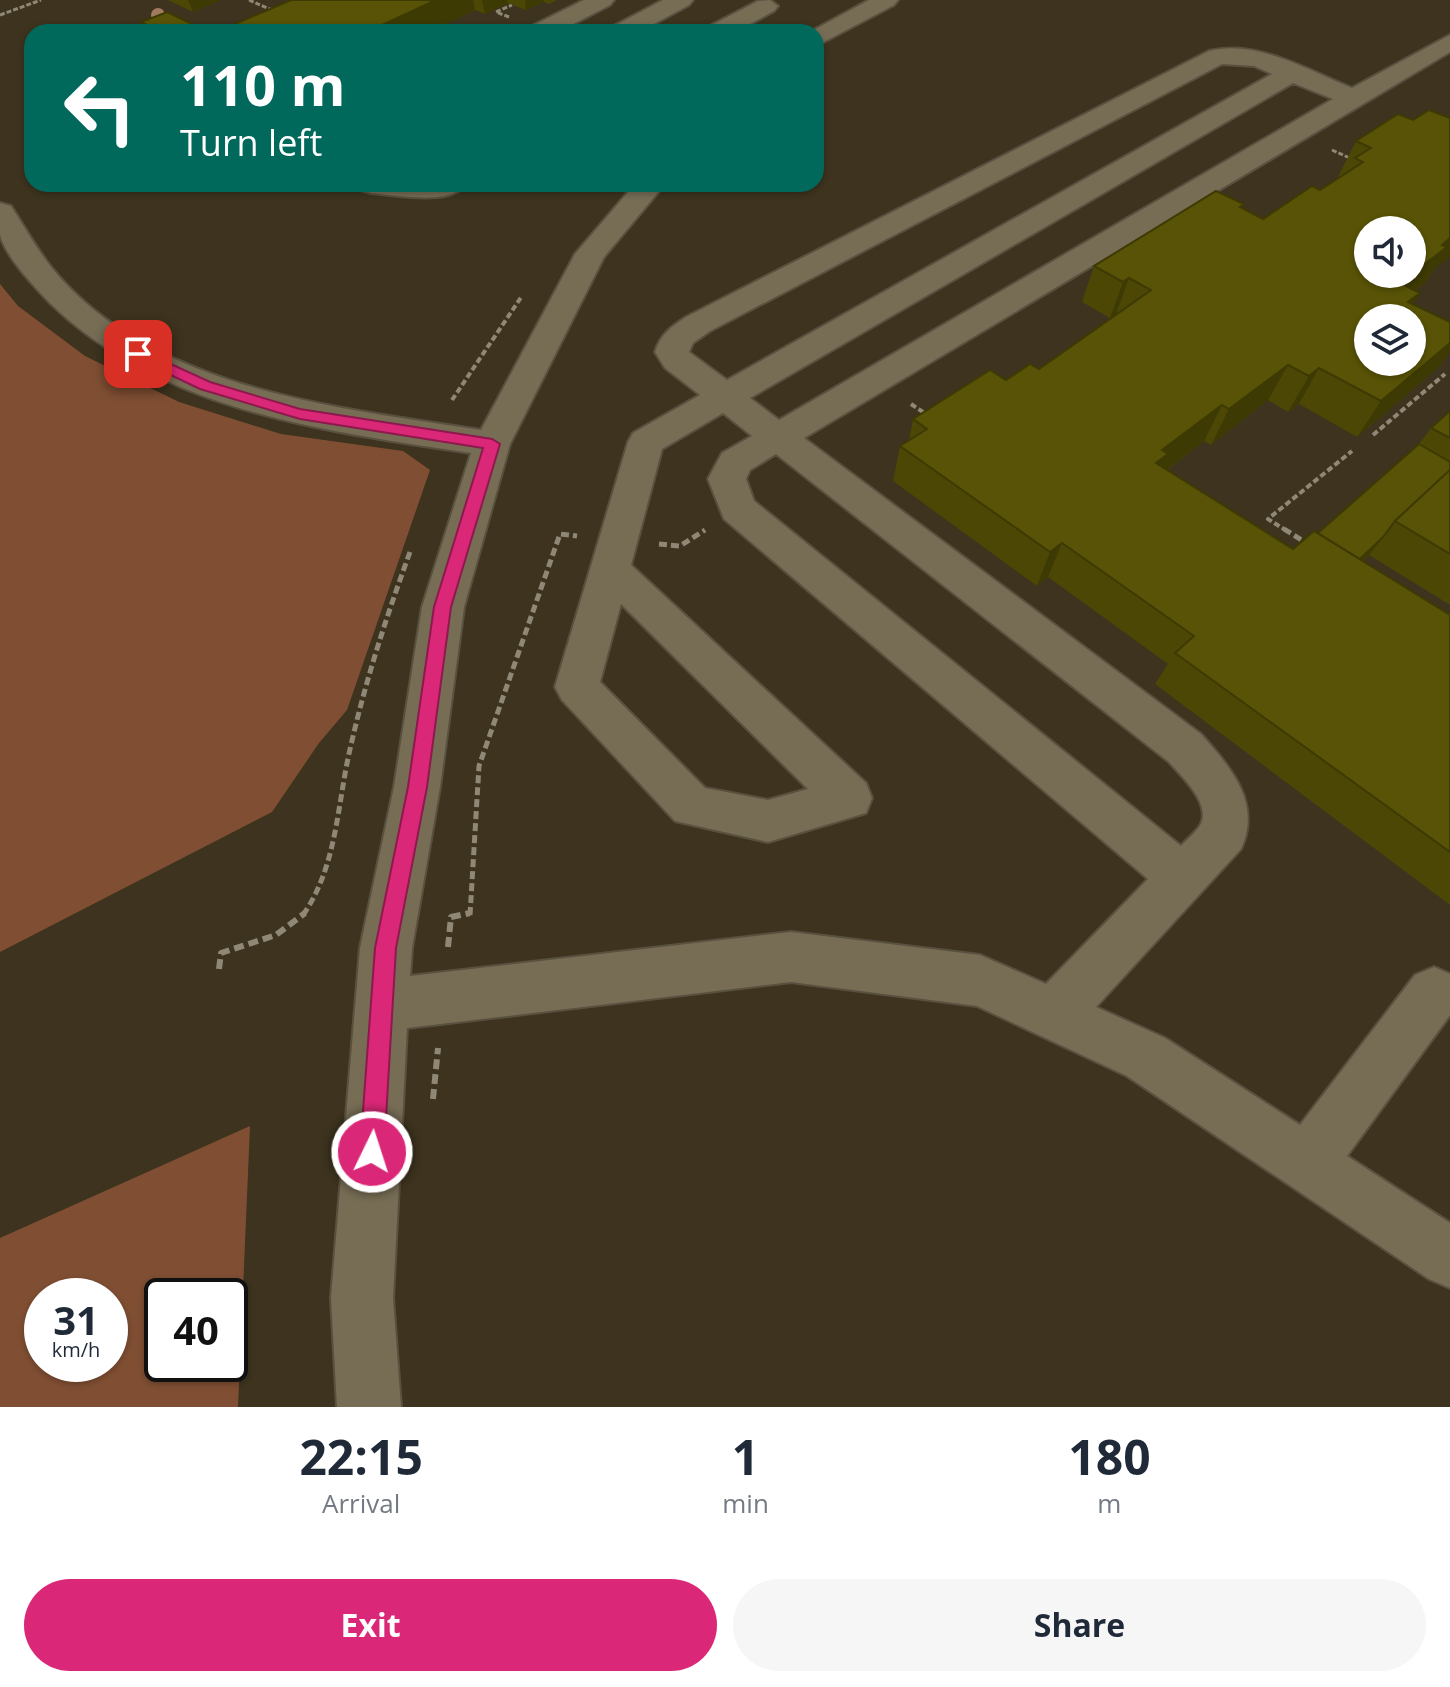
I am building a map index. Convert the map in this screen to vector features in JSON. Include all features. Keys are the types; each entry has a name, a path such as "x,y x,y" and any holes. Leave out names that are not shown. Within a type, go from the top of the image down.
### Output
{"street":[{"path":"555,24 602,0"},
{"path":"636,24 681,0"},
{"path":"824,35 886,0"},
{"path":"732,24 771,3"},
{"path":"758,24 771,3"},
{"path":"1183,878 738,509 727,479 735,462 1450,42"},
{"path":"1054,1014 1224,834 1226,808 1207,773 1185,748 677,360 672,352 680,336 698,324 1218,56 1258,59 1355,99"},
{"path":"610,569 849,798 768,821 692,806 577,687 610,569 646,442 1292,73"},
{"path":"369,1407 362,1298 386,948 417,787 443,607 492,444 590,254 644,192"},
{"path":"0,212 14,242 52,288 115,343 205,386 300,414 492,444"},
{"path":"382,1005 791,957 980,981 1146,1057 1450,1258"},
{"path":"1307,1163 1434,993"}],"path":[{"path":"0,15 41,0"},
{"path":"249,0 282,15"},
{"path":"1373,435 1445,374"},
{"path":"1311,546 1268,519 1352,451"},
{"path":"470,915 479,766 560,534"},
{"path":"219,969 221,953 280,934 302,916 319,892 328,864 348,760 393,597 414,542"}],"shaded area":[{"path":"0,284 18,306 85,356 179,402 281,434 403,451 430,470 347,710 319,743 272,812 0,952"},
{"path":"250,1126 244,1278 144,1278 144,1382 239,1382 238,1407 0,1407 0,1238"}],"building":[{"path":"291,0 436,0 384,24 235,24"},
{"path":"167,12 192,24 145,24 141,22"},
{"path":"1429,110 1450,118 1450,238 1442,245 1447,247 1426,263 1426,216 1354,216 1354,288 1410,288 1420,293 1408,302 1412,304 1354,304 1354,376 1411,376 1381,401 1319,368 1309,376 1288,365 1229,409 1222,405 1162,450 1168,454 1156,463 1293,549 1314,531 1450,615 1450,852 1175,653 1194,636 1062,543 1050,552 900,446 927,429 913,419 990,370 1006,380 1030,364 1039,369 1151,290 1129,278 1123,282 1094,266 1216,191 1244,204 1240,207 1263,219 1312,186 1320,190 1363,162 1355,158 1371,148 1356,141 1398,114 1413,120"},
{"path":"1426,311 1450,322 1450,343 1426,363"},
{"path":"1450,411 1450,438 1431,428"},
{"path":"1419,444 1450,462 1450,470 1395,521 1360,559 1318,533"},
{"path":"1450,470 1450,554 1395,521"}],"route":[{"path":"138,354 205,386 300,414 492,444 443,607 417,787 386,948 372,1152"}]}
